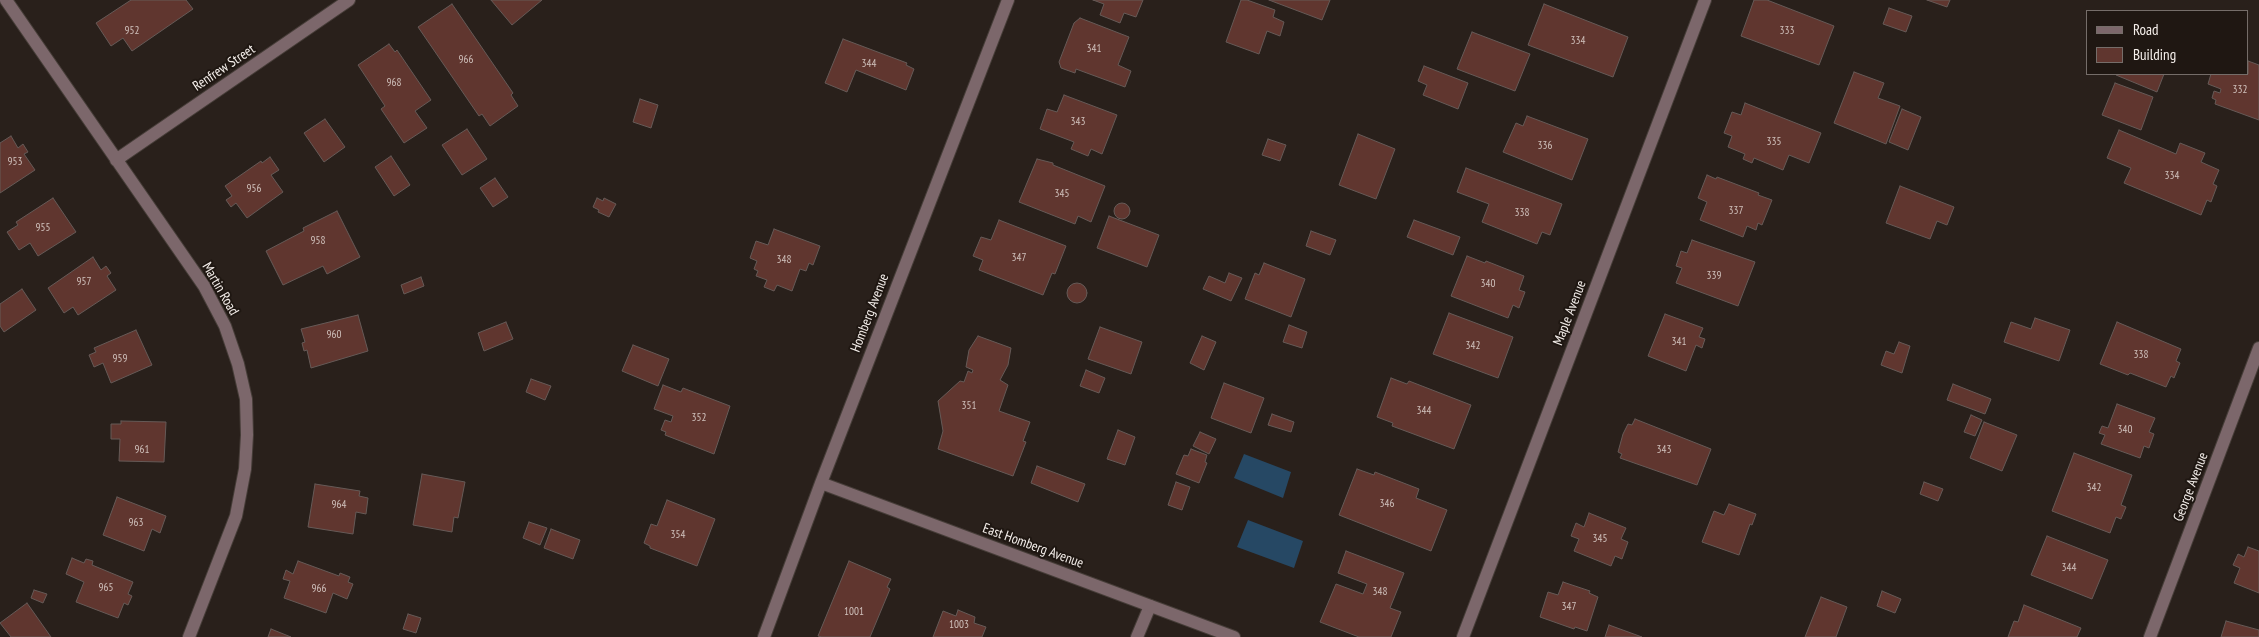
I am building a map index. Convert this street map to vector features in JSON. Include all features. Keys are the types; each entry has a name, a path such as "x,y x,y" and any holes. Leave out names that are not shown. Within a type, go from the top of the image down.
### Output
{"street":[{"name":"Martin Road","path":"6,0 204,286 225,326 238,364 246,398 247,436 244,469 236,516 189,637"},
{"name":"Renfrew Street","path":"116,160 349,0"},
{"name":"Homberg Avenue","path":"764,637 821,483 1008,0"},
{"name":"Maple Avenue","path":"1463,637 1705,0"},
{"name":"George Avenue","path":"2150,637 2259,348"},
{"name":"East Homberg Avenue","path":"821,483 1234,637"},
{"path":"1138,637 1150,606"}],"water":[{"path":"1244,454 1291,472 1283,498 1234,478"},
{"path":"1248,520 1303,541 1294,568 1237,547"}],"building":[{"path":"131,0 186,0 193,9 132,51 123,38 111,46 96,23"},
{"path":"491,0 542,0 512,25"},
{"path":"1093,0 1143,0 1136,17 1124,13 1120,23 1100,15 1104,4"},
{"path":"1241,0 1247,0 1275,10 1273,17 1284,22 1280,36 1267,31 1259,54 1226,42"},
{"path":"1269,0 1330,0 1322,20"},
{"path":"1754,0 1767,0 1834,26 1819,65 1741,36"},
{"path":"1927,0 1950,0 1947,7"},
{"path":"452,4 513,93 511,95 518,106 490,126 482,114 479,116 418,27"},
{"path":"1544,4 1628,37 1613,77 1528,45"},
{"path":"1889,8 1912,16 1906,32 1883,24"},
{"path":"1080,18 1129,37 1118,65 1131,71 1125,87 1076,69 1075,73 1061,68 1059,62 1074,23"},
{"path":"1472,32 1530,54 1515,91 1457,69"},
{"path":"843,39 907,63 906,65 914,69 906,90 856,70 847,92 825,83"},
{"path":"389,44 395,52 397,50 431,100 415,111 427,128 404,143 381,109 385,106 358,65"},
{"path":"2249,61 2259,65 2259,120 2215,104 2216,100 2212,98 2214,91 2220,93 2221,89 2208,84 2211,75 2249,75"},
{"path":"1424,66 1468,83 1458,109 1423,95 1427,85 1418,81"},
{"path":"1854,72 1884,83 1878,98 1900,106 1886,144 1834,123"},
{"path":"2116,75 2164,75 2157,92"},
{"path":"2115,83 2153,97 2141,130 2102,115"},
{"path":"1064,95 1117,115 1102,154 1091,149 1088,156 1071,149 1074,142 1040,129 1047,109 1057,112"},
{"path":"640,99 658,105 651,128 633,122"},
{"path":"1745,103 1821,133 1809,163 1789,155 1783,170 1754,158 1752,163 1743,159 1745,154 1728,147 1732,136 1724,133 1732,112 1741,115"},
{"path":"1902,109 1921,117 1908,150 1889,142"},
{"path":"1527,116 1588,139 1572,180 1503,152 1516,123 1523,126"},
{"path":"325,119 345,147 324,162 304,133"},
{"path":"467,129 487,159 462,175 442,145"},
{"path":"2119,130 2176,154 2180,143 2205,153 2201,162 2219,170 2213,184 2217,186 2211,202 2207,200 2201,215 2124,183 2131,168 2107,158"},
{"path":"1358,134 1395,149 1376,199 1339,185"},
{"path":"11,136 18,148 23,144 28,152 24,154 35,170 0,193 0,143"},
{"path":"1268,139 1286,145 1280,161 1262,155"},
{"path":"391,156 410,185 394,196 375,167"},
{"path":"270,157 279,170 271,175 283,192 247,218 236,203 231,207 226,200 232,196 225,186 261,161 262,163"},
{"path":"1037,159 1053,163 1053,165 1105,186 1091,222 1078,216 1075,224 1019,202"},
{"path":"1466,168 1562,204 1550,235 1542,232 1537,244 1482,222 1489,204 1457,192"},
{"path":"1707,175 1759,193 1758,195 1772,200 1762,225 1758,223 1756,230 1747,226 1743,237 1700,220 1707,202 1698,198"},
{"path":"495,178 508,197 493,207 480,188"},
{"path":"1900,186 1954,207 1947,225 1937,221 1930,239 1886,223"},
{"path":"53,198 76,232 38,256 30,243 19,250 7,232 18,225 16,222"},
{"path":"597,198 603,201 604,198 616,204 609,217 598,212 599,210 593,207"},
{"path":"1119,203 1125,203 1130,208 1128,217 1119,219 1114,214 1114,208"},
{"path":"337,211 360,257 327,274 323,266 283,285 266,251 304,231 303,228"},
{"path":"1109,216 1159,235 1147,267 1097,248"},
{"path":"999,220 1066,246 1055,274 1052,273 1043,295 979,270 983,260 973,256 981,237 991,240"},
{"path":"1414,220 1460,237 1453,255 1407,237"},
{"path":"774,229 820,246 813,265 809,263 806,271 800,269 792,291 777,285 774,291 764,287 767,280 756,276 758,271 754,269 757,261 750,258 756,241 768,245"},
{"path":"1311,231 1336,240 1330,255 1306,246"},
{"path":"1692,240 1755,262 1738,306 1676,283 1682,268 1676,266 1681,251 1687,253"},
{"path":"1467,256 1485,263 1486,261 1524,276 1519,290 1525,292 1519,308 1513,305 1508,318 1451,296"},
{"path":"93,257 101,270 106,266 111,273 107,276 116,290 78,315 73,307 64,313 48,288"},
{"path":"1264,263 1305,279 1291,317 1245,299 1255,273 1259,275"},
{"path":"1229,273 1242,278 1231,301 1203,289 1209,276 1225,283"},
{"path":"421,277 424,286 404,294 401,285"},
{"path":"1077,283 1084,286 1087,293 1084,300 1077,303 1070,300 1067,293 1070,286"},
{"path":"22,289 36,310 4,332 0,326 0,304"},
{"path":"1449,313 1513,337 1498,378 1433,354"},
{"path":"1665,314 1703,328 1699,337 1705,339 1702,348 1696,345 1686,371 1648,356"},
{"path":"358,315 368,351 311,368 307,350 304,351 302,343 305,342 301,329"},
{"path":"2035,318 2070,330 2059,361 2004,342 2011,322 2031,329"},
{"path":"506,322 513,339 484,351 478,333"},
{"path":"2117,322 2181,349 2176,361 2180,363 2174,378 2171,376 2166,387 2100,364"},
{"path":"1289,325 1307,332 1302,348 1283,342"},
{"path":"1100,327 1142,342 1131,374 1088,359"},
{"path":"136,330 152,365 111,383 103,363 94,367 89,355 96,352 94,348"},
{"path":"978,336 1011,348 1008,365 1000,380 1008,385 999,411 1030,422 1023,441 1026,442 1013,476 938,449 943,431 938,401 960,381 964,382 968,371 972,373 973,370 966,367 969,350"},
{"path":"1202,336 1216,342 1204,370 1190,363"},
{"path":"1899,342 1910,346 1902,373 1881,365 1886,351 1894,354"},
{"path":"633,345 669,359 658,386 622,371"},
{"path":"1086,370 1105,378 1099,393 1080,386"},
{"path":"1391,378 1407,384 1409,381 1471,405 1454,449 1392,426 1393,423 1377,417"},
{"path":"531,379 551,386 545,400 526,392"},
{"path":"1224,383 1264,398 1251,433 1211,418"},
{"path":"1953,384 1991,399 1985,414 1947,400"},
{"path":"663,385 681,392 683,388 730,406 714,454 665,435 666,432 661,430 665,420 671,422 673,416 654,409"},
{"path":"2117,404 2155,418 2149,432 2154,434 2149,448 2144,446 2140,458 2101,444 2105,435 2099,433 2102,426 2108,428"},
{"path":"1272,414 1294,422 1291,432 1268,425"},
{"path":"1971,415 1982,420 1975,436 1964,432"},
{"path":"1635,419 1711,449 1697,485 1620,458 1622,454 1618,452 1623,434 1628,424 1632,425"},
{"path":"121,421 166,422 164,462 119,461 120,439 111,439 111,424 121,424"},
{"path":"1984,422 2017,435 2002,471 1970,458"},
{"path":"1118,430 1135,437 1125,465 1107,459"},
{"path":"1200,432 1216,439 1209,454 1193,446"},
{"path":"1191,449 1207,455 1205,462 1207,463 1199,483 1176,474 1184,455 1188,456"},
{"path":"2074,453 2132,475 2121,505 2126,507 2121,519 2116,517 2110,533 2052,511"},
{"path":"1037,466 1085,484 1078,502 1031,483"},
{"path":"1357,469 1374,475 1375,472 1419,489 1416,498 1447,510 1431,551 1339,515"},
{"path":"422,474 465,482 458,518 454,517 452,532 413,525"},
{"path":"1176,482 1190,487 1182,510 1168,505"},
{"path":"1924,482 1943,489 1938,501 1920,494"},
{"path":"315,484 360,491 359,496 368,498 366,514 356,512 353,534 308,527"},
{"path":"117,497 166,516 160,533 152,529 144,551 103,535"},
{"path":"667,500 715,519 697,566 650,548 650,546 644,543 651,524 657,526"},
{"path":"1729,504 1756,514 1752,525 1750,524 1739,555 1702,542 1714,511 1724,515"},
{"path":"1589,513 1626,528 1621,539 1628,542 1622,559 1615,556 1611,566 1574,551 1579,539 1571,536 1576,523 1584,527"},
{"path":"529,522 547,528 540,545 523,538"},
{"path":"551,529 580,540 573,559 544,548"},
{"path":"2047,536 2108,560 2092,599 2031,575"},
{"path":"2248,547 2259,551 2259,593 2234,583 2240,568 2233,565 2238,554 2244,557"},
{"path":"1346,551 1404,573 1390,608 1401,612 1391,637 1359,637 1320,622 1336,584 1363,594 1367,584 1338,573"},
{"path":"72,558 84,563 86,559 93,561 92,565 133,582 128,594 132,596 128,605 124,603 118,618 76,602 84,582 66,574"},
{"path":"298,561 339,576 340,573 350,577 348,582 353,584 347,599 333,593 326,613 284,598 290,581 283,579 286,570 293,574"},
{"path":"849,561 891,579 887,587 890,589 870,637 818,636"},
{"path":"1563,582 1590,591 1589,593 1598,597 1587,631 1575,627 1574,629 1540,617 1548,592 1558,595"},
{"path":"34,590 47,594 43,603 31,598"},
{"path":"1882,591 1901,599 1895,613 1877,606"},
{"path":"1821,597 1847,607 1836,637 1805,637"},
{"path":"27,603 51,637 11,637 0,623"},
{"path":"2024,605 2081,628 2077,637 2008,637 2014,621 2018,622"},
{"path":"958,610 975,617 974,623 986,627 982,637 933,637 943,611 956,616"},
{"path":"408,614 421,618 416,633 403,629"},
{"path":"2226,621 2259,630 2259,637 2221,637"},
{"path":"1609,625 1642,637 1605,637"},
{"path":"271,629 291,637 268,637"}]}
